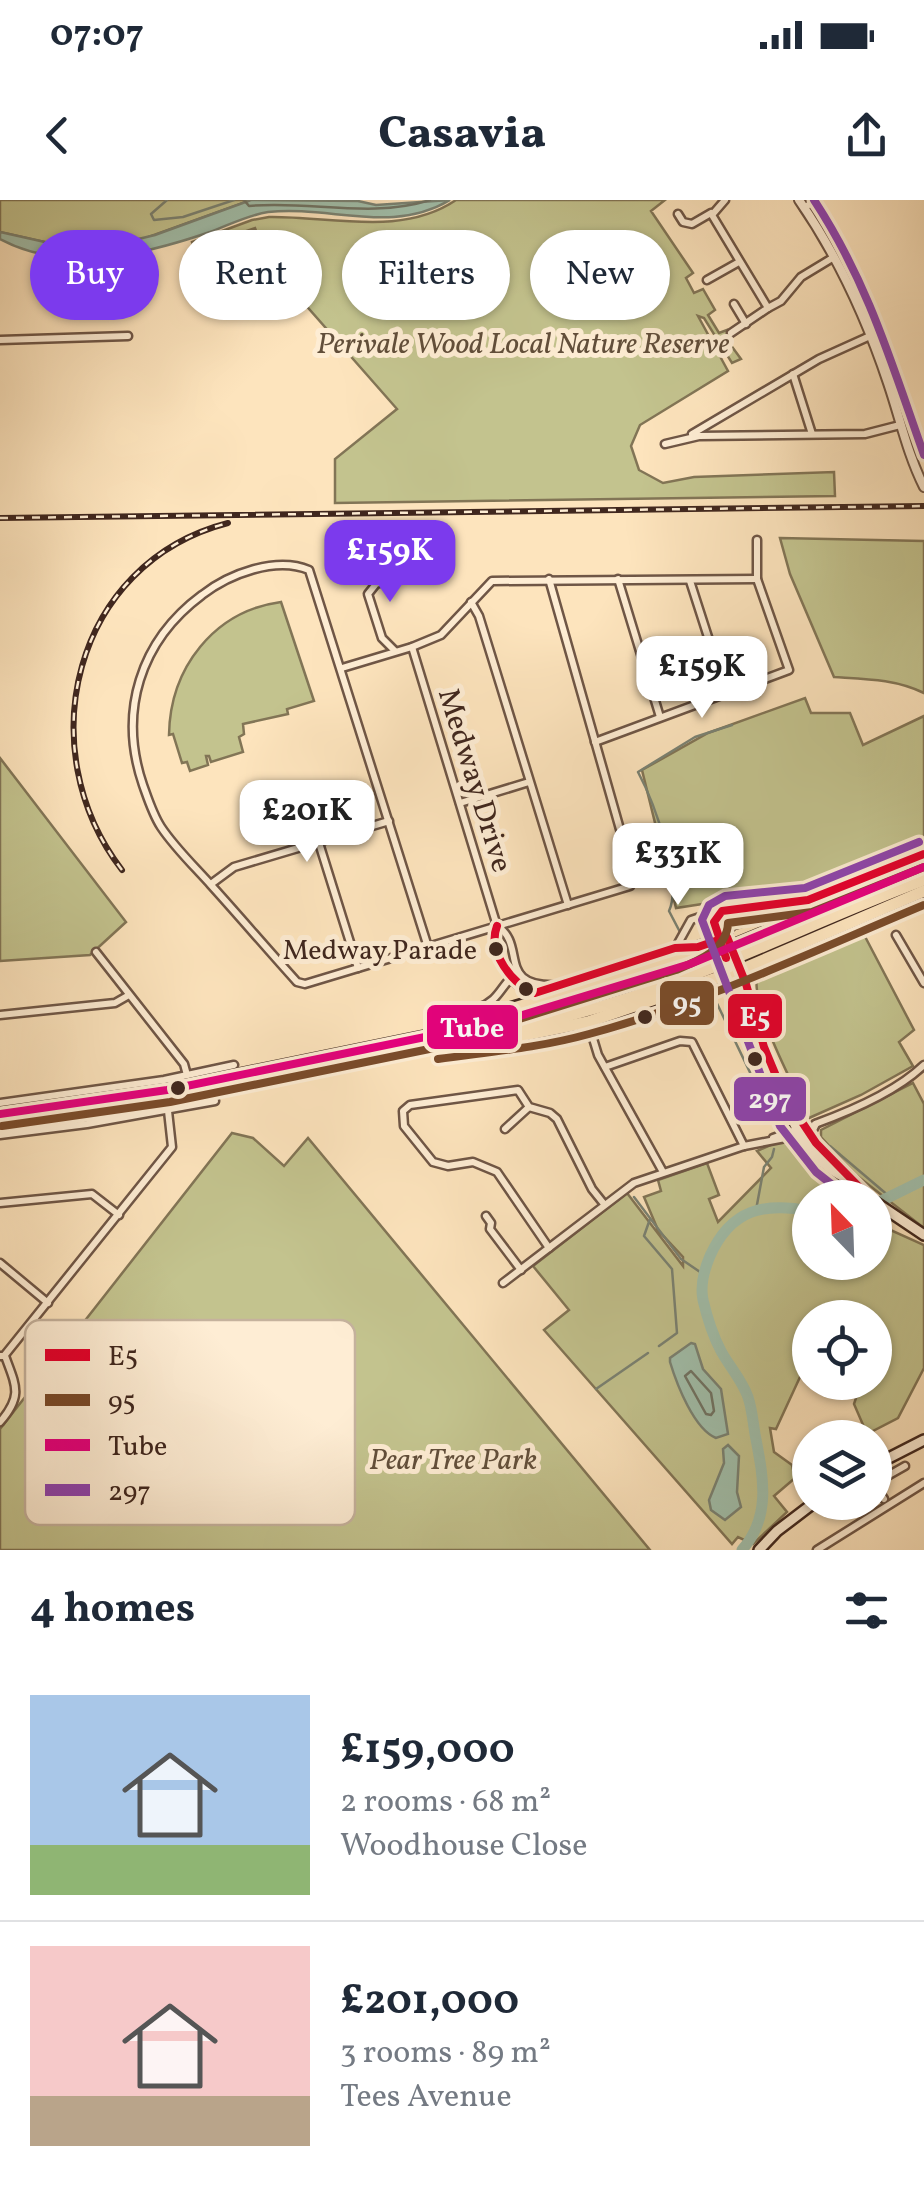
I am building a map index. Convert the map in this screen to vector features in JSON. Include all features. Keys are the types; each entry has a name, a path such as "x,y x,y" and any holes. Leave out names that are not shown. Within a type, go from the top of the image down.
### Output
{"highway":[{"path":"0,1124 173,1100 444,1040 630,985 924,867"},
{"path":"0,1114 150,1093 583,1013 766,946 924,880"},
{"path":"444,1040 528,1036 588,1022 735,969 924,891"},
{"path":"444,1040 466,1022 611,980 720,936"}],"main road":[{"path":"720,936 732,924 808,900 924,854"},
{"path":"808,900 738,906 718,914 720,936 802,1131 826,1164 849,1180"},
{"path":"720,936 742,914 784,908"},
{"path":"892,1213 924,1235"},
{"path":"892,1457 924,1440"},
{"path":"760,1550 792,1520"}],"street":[{"path":"678,214 683,222 692,224 725,200"},
{"path":"816,200 802,204 834,258 870,336 924,486"},
{"path":"712,212 768,308"},
{"path":"731,333 781,302 801,277 834,258"},
{"path":"707,280 739,262"},
{"path":"734,304 746,324"},
{"path":"0,340 128,336"},
{"path":"870,336 793,374 698,432 665,444 699,436 866,434 900,425"},
{"path":"793,374 812,434"},
{"path":"731,413 738,436"},
{"path":"595,742 789,670 757,579 757,540"},
{"path":"428,947 313,576 306,567 271,566 219,583 172,623 153,651 138,686 133,702 133,736 146,794 158,823 297,982 306,984 630,886 633,879 549,579"},
{"path":"396,652 382,638 369,589 416,572"},
{"path":"342,668 440,635 492,581 757,579"},
{"path":"618,580 660,717"},
{"path":"690,581 726,694"},
{"path":"471,602 479,616 568,905"},
{"name":"Medway Drive","path":"412,647 498,926"},
{"path":"460,802 529,782"},
{"path":"211,884 234,867 389,821"},
{"path":"319,842 358,968"},
{"path":"676,948 691,920 704,918 720,936"},
{"path":"498,926 504,930 519,973 532,984 560,985"},
{"path":"498,926 494,934 508,978 534,993 676,948 698,948"},
{"path":"896,935 924,983"},
{"path":"96,952 184,1064 187,1074"},
{"path":"478,1008 497,998 508,978 519,973"},
{"path":"0,1015 115,1003 129,995"},
{"path":"591,1032 605,1067 662,1172"},
{"path":"605,1067 680,1041 692,1042 744,1146"},
{"path":"503,1283 634,1183 802,1131 869,1100 914,1075 924,1065"},
{"path":"0,1103 234,1066"},
{"path":"549,1248 497,1172 481,1163 448,1166 433,1162 404,1126 402,1118 410,1105 510,1089 522,1093 530,1106 550,1112 557,1119 592,1189 604,1204"},
{"path":"0,1135 216,1102"},
{"path":"504,1129 530,1106"},
{"path":"33,1320 172,1147 168,1111"},
{"path":"0,1203 92,1194 119,1215"},
{"path":"486,1216 490,1229 521,1270"},
{"path":"0,1263 48,1303"},
{"path":"0,1422 13,1407 17,1389 2,1356 25,1330"},
{"path":"892,1474 905,1466"},
{"path":"817,1550 924,1484"}],"green space":[{"path":"0,200 251,200 159,233 159,230 30,230 30,239 0,232"},
{"name":"Perivale Wood Local Nature Reserve","path":"456,200 665,200 651,211 664,230 530,230 530,320 670,320 670,239 693,273 686,278 694,293 703,289 715,310 708,315 719,333 727,330 730,344 741,359 732,363 704,318 698,316 728,371 640,425 631,446 639,470 663,483 694,477 834,472 835,496 335,503 335,459 397,409 319,320 322,320 322,230 225,230 269,217 366,222 413,218"},
{"path":"780,538 924,541 924,693 891,682 834,677 790,574"},
{"path":"281,602 314,701 287,709 288,714 243,724 244,734 239,737 243,752 211,762 206,756 208,765 190,771 187,762 182,763 173,734 169,735 177,687 187,666 216,630 235,617"},
{"path":"805,698 811,713 850,713 863,745 924,716 924,845 819,886 676,908 642,770 708,733"},
{"path":"0,758 126,922 90,955 0,961"},
{"path":"860,927 914,1030 899,1042 913,1066 809,1118 767,1027 757,977"},
{"path":"913,1083 924,1104 924,1228 892,1203 892,1180 862,1180 821,1137 821,1130"},
{"name":"Pear Tree Park","path":"232,1133 253,1138 284,1166 308,1138 650,1550 0,1550 0,1429 25,1397 25,1525 355,1525 355,1320 85,1320"},
{"path":"796,1142 833,1180 792,1180 792,1280 892,1280 892,1231 924,1245 924,1368 898,1418 861,1420 855,1400 892,1400 892,1300 792,1300 792,1394 776,1429 770,1428 774,1452 792,1465 792,1481 774,1496 787,1512 753,1544 738,1537 732,1544 544,1330 569,1310 533,1266 627,1193 683,1266 683,1257 658,1230 644,1197 661,1191 658,1180 707,1163 719,1195 709,1199 718,1222 771,1168 757,1151 775,1143"}],"water":[{"path":"251,200 358,201 376,205 450,200 406,216 268,212 215,230 179,230 179,242 159,248 159,234"},
{"path":"0,232 30,239 30,251 0,239"},
{"path":"691,1343 695,1344 703,1369 721,1389 728,1434 716,1438 701,1426 687,1405 670,1362"},
{"path":"728,1445 739,1456 737,1492 741,1507 725,1520 711,1510 709,1500 724,1463 723,1449"}],"waterway":[{"path":"167,200 151,214 154,220 183,217 234,200"},
{"path":"681,934 669,911 672,881 665,842 638,772 695,737 732,725"},
{"path":"711,991 757,1087 765,1093 780,1125"},
{"path":"830,1146 870,1180"},
{"path":"756,1210 764,1167 774,1149"},
{"path":"892,1196 924,1180"},
{"path":"634,1197 681,1259 703,1274"},
{"path":"742,1550 758,1523 763,1495 761,1465 748,1397 713,1333 703,1300 703,1278 718,1240 739,1219 764,1209 792,1208"},
{"path":"650,1219 644,1236 672,1269 677,1333 659,1346"},
{"path":"596,1389 648,1353"}],"railway":[{"path":"0,518 924,506"},
{"path":"122,870 93,822 78,770 74,718 82,666 102,618 133,577 175,544 228,523"}],"transit line":[{"name":"297","path":"814,200 864,293 924,455"},
{"name":"297","path":"826,1180 780,1126 702,920 709,905 725,896 805,888 919,842"},
{"name":"E5","path":"726,958 714,922 722,911 808,900 924,854"},
{"name":"95","path":"2,1126 170,1102 444,1046 685,967 717,947 728,923 812,912 924,867"},
{"name":"Tube","path":"0,1114 167,1090 503,1021 690,964 924,867"},
{"name":"95","path":"438,1059 551,1043 632,1021 758,975 924,905"},
{"name":"E5","path":"497,926 495,946 504,966 535,993 675,948 698,947 727,937 784,1095 816,1143 852,1180"}],"place":[{"name":"Medway Parade","path":"496,949"}]}
